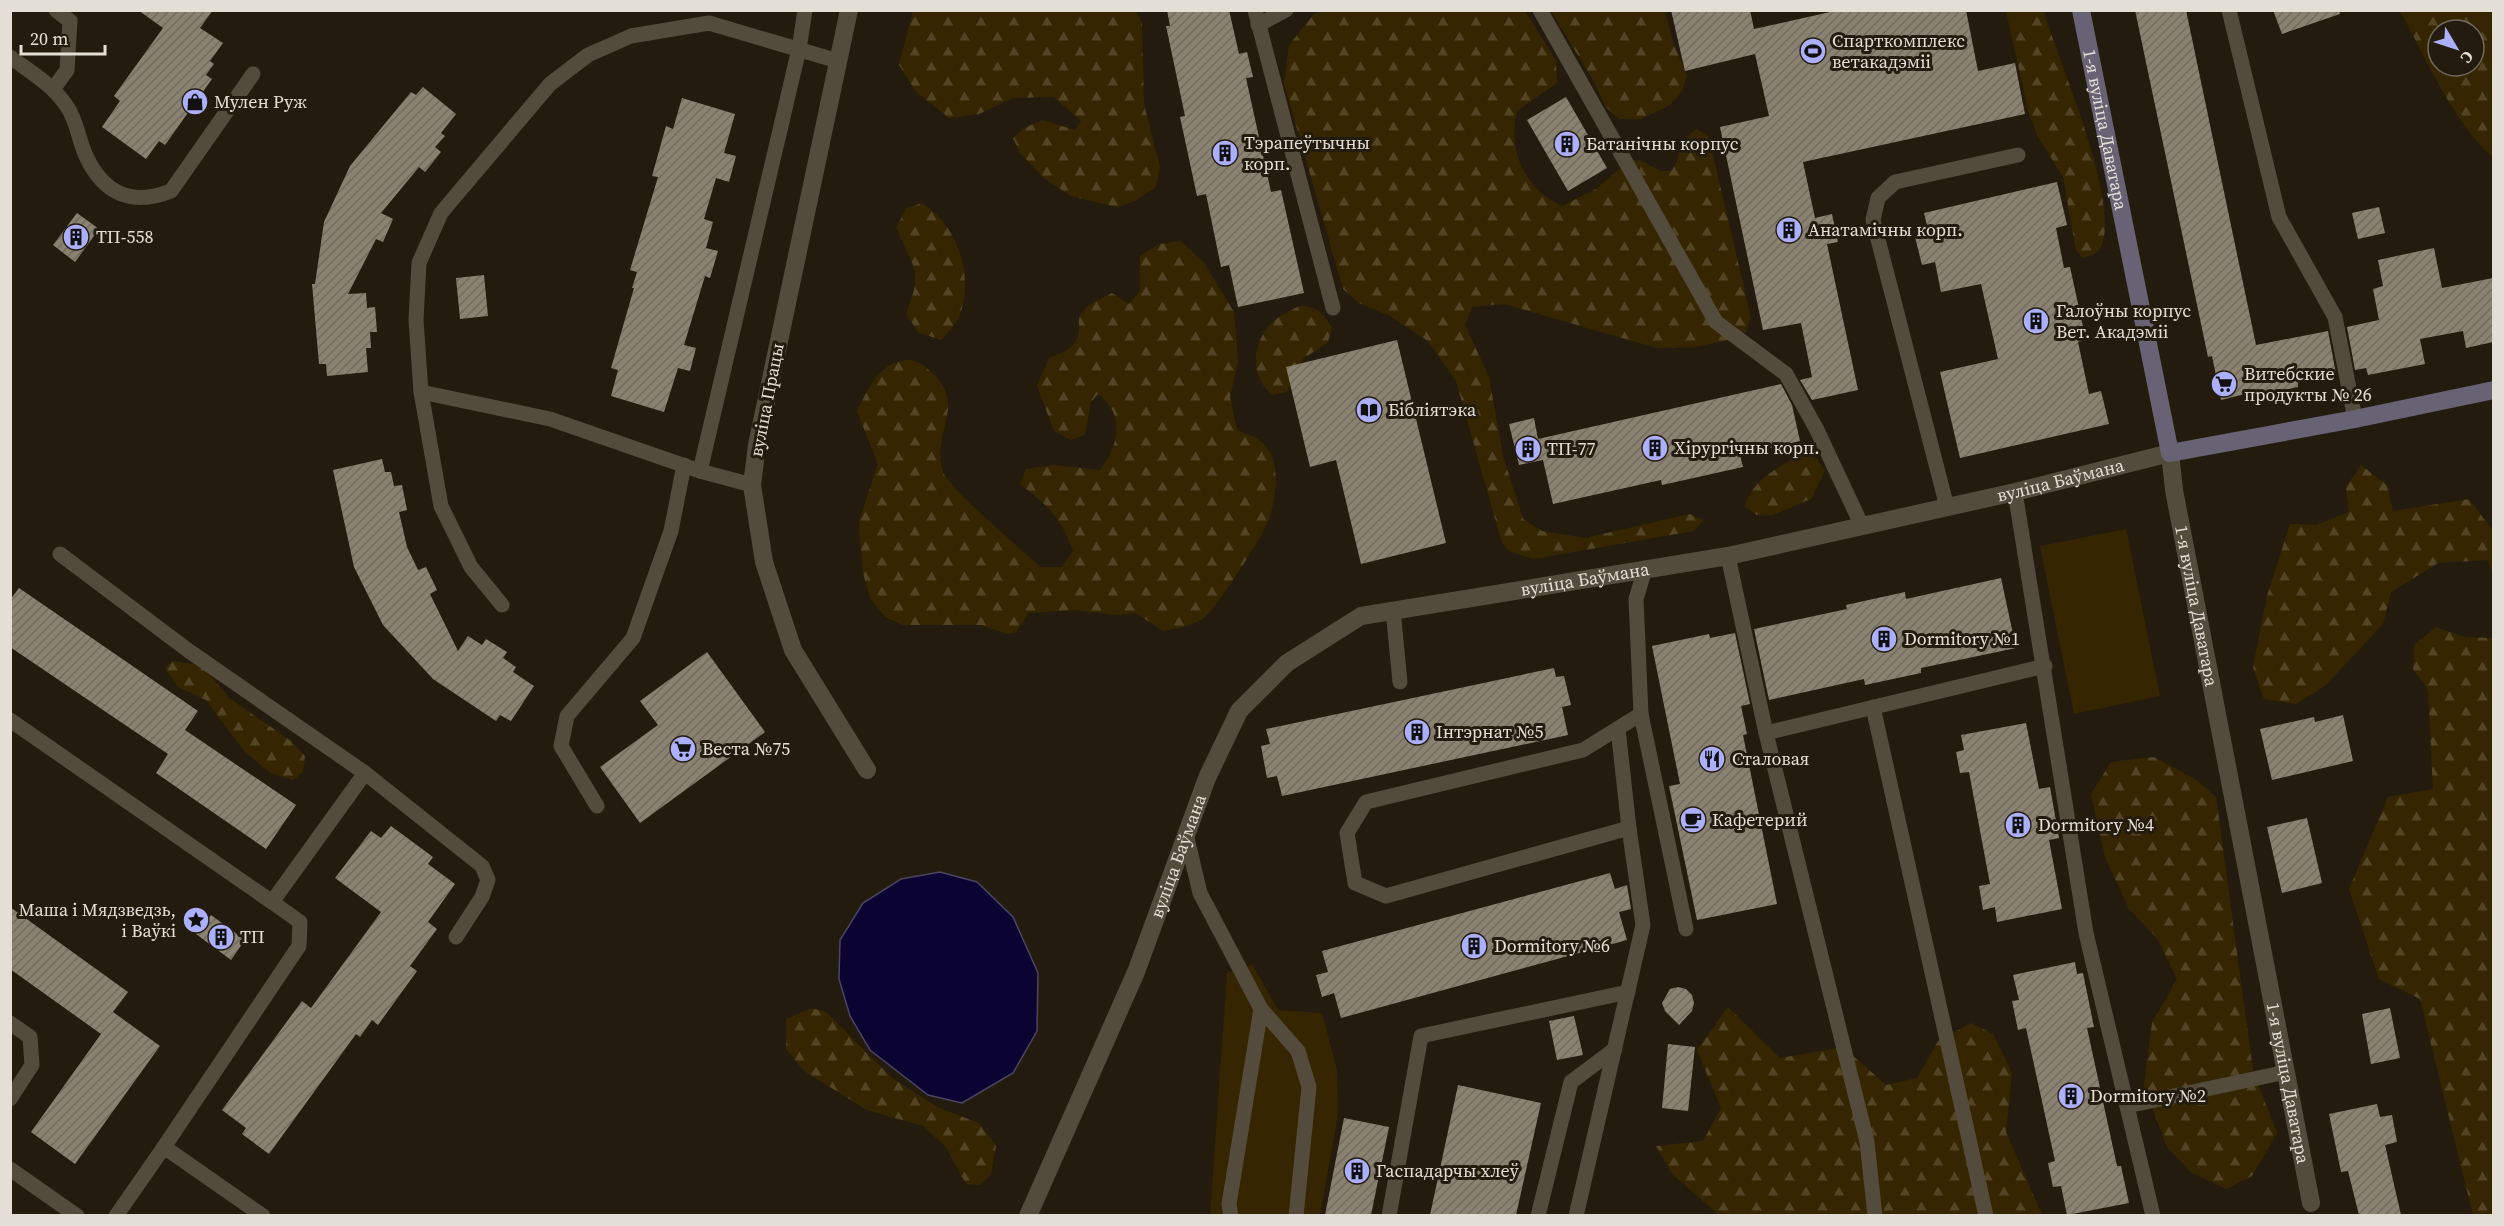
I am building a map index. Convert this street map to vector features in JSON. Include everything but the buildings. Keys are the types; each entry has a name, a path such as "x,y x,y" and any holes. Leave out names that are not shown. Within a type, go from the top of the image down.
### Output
{"street":[{"name":"вуліца Працы","path":"849,10 757,445 752,485 764,562 793,650 867,770"},
{"name":"1-я вуліца Даватара","path":"2081,10 2170,453 2174,490 2311,1203"},
{"name":"вуліца Баўмана","path":"1028,1215 1136,972 1207,778 1239,711 1287,663 1361,616 1728,556 2015,492 2170,453 2355,419 2493,390"}],"lane":[{"path":"54,88 67,70 70,21 56,10"},
{"path":"700,471 799,50 805,10"},
{"path":"1286,10 1256,18 1333,308"},
{"path":"1540,10 1716,322 1786,374 1817,430 1862,526"},
{"path":"2229,10 2279,217 2335,317 2355,419"},
{"path":"502,606 471,567 441,506 421,392 416,320 419,264 441,213 550,84 588,55 631,36 709,23 838,61"},
{"path":"10,57 54,88 70,111 86,158 106,184 127,198 152,198 171,191 254,74"},
{"path":"1947,507 1873,220 1878,198 1895,182 2018,155"},
{"path":"421,392 550,418 700,471 752,485"},
{"path":"597,806 561,746 567,716 633,638 671,531 684,465"},
{"path":"2015,492 2045,666 2086,933 2153,1215"},
{"path":"60,554 189,651 365,774 482,866 488,880 482,897 456,937"},
{"path":"1728,556 1766,733 1867,1142 1875,1215"},
{"path":"1645,569 1636,599 1641,714 1686,929"},
{"path":"1393,610 1400,682"},
{"path":"1766,733 2045,666"},
{"path":"1873,707 1986,1215"},
{"path":"1629,828 1386,896 1355,883 1347,833 1366,802 1583,750 1641,714"},
{"path":"10,720 300,922 299,946 164,1148 116,1215"},
{"path":"1576,1215 1643,925 1618,729"},
{"path":"272,902 365,774"},
{"path":"1186,834 1200,893 1260,1009 1298,1051 1309,1087 1296,1215"},
{"path":"1389,1215 1421,1036 1628,992"},
{"path":"1231,1215 1229,1204 1260,1009"},
{"path":"10,1023 30,1037 32,1065 10,1099"},
{"path":"1538,1215 1571,1082 1615,1049"},
{"path":"2127,1106 2286,1072"},
{"path":"164,1148 263,1215"},
{"path":"10,1169 77,1215"}],"green space":[{"path":"913,11 1136,11 1142,23 1144,104 1160,168 1155,188 1135,201 1117,207 1071,196 1045,179 1020,153 1013,138 1024,128 1042,120 1075,130 1081,121 1054,97 1013,98 979,114 949,118 916,92 899,65"},
{"path":"1322,11 1525,11 1556,61 1557,83 1517,111 1515,140 1517,154 1529,179 1538,190 1562,206 1596,189 1629,161 1639,160 1661,171 1671,171 1677,162 1680,142 1697,129 1709,138 1751,318 1745,332 1734,339 1694,347 1657,348 1504,304 1472,307 1465,325 1489,377 1503,456 1523,519 1542,531 1585,538 1690,514 1703,520 1694,531 1533,559 1509,551 1502,543 1456,381 1428,341 1388,315 1359,303 1343,289 1284,83 1289,45 1314,14"},
{"path":"1551,11 1665,11 1673,43 1687,75 1682,91 1670,105 1641,119 1619,119 1606,107 1593,80"},
{"path":"2006,11 2044,11 2087,136 2098,174 2104,208 2104,235 2096,253 2088,257 2083,258 2076,250 2063,177 2038,137 2028,110"},
{"path":"2400,11 2493,11 2493,157 2465,126 2436,78 2486,78 2486,18 2426,18 2426,60"},
{"path":"922,203 935,213 954,238 964,270 965,286 959,317 942,340 919,333 906,314 915,277 911,261 896,227 907,208"},
{"path":"1181,241 1204,263 1234,312 1238,362 1230,397 1237,430 1254,437 1265,445 1272,456 1276,481 1274,499 1266,525 1241,568 1213,608 1197,622 1163,631 1136,613 1117,615 1075,610 1029,613 1015,633 1007,634 982,625 903,625 885,617 870,598 863,573 859,521 878,464 857,411 875,379 887,367 905,360 918,362 929,370 941,383 947,395 947,419 940,458 943,472 987,520 1041,567 1062,567 1073,551 1064,529 1046,506 1020,484 1026,469 1055,465 1100,470 1112,451 1117,430 1116,421 1107,402 1098,394 1091,402 1085,435 1071,440 1054,431 1037,386 1049,358 1066,351 1077,340 1079,317 1084,310 1112,293 1129,304 1140,291 1140,256 1159,244"},
{"path":"1299,306 1315,309 1326,318 1332,328 1328,342 1303,359 1287,392 1272,395 1259,378 1256,368 1257,348 1266,329 1274,321"},
{"path":"1804,452 1817,459 1825,471 1811,499 1773,515 1757,515 1745,507 1754,488 1768,474"},
{"path":"2361,465 2387,485 2393,511 2469,499 2493,531 2493,575 2488,560 2438,563 2391,592 2383,624 2325,686 2296,704 2264,699 2253,667 2267,596 2290,524 2316,525 2349,512 2346,487"},
{"path":"2126,529 2160,696 2074,714 2040,546"},
{"path":"2436,627 2464,637 2493,638 2493,1215 2473,1215 2420,999 2379,979 2349,889 2388,797 2433,789 2428,690 2413,669 2414,645"},
{"path":"173,661 202,665 229,698 291,741 305,756 303,772 293,780 270,773 244,751 206,700 178,687 165,668"},
{"path":"2154,757 2198,781 2216,797 2253,1071 2277,1133 2252,1176 2226,1189 2192,1173 2167,1147 2144,1086 2152,1023 2177,979 2157,938 2129,909 2105,857 2091,794 2111,762"},
{"path":"1252,964 1278,1010 1322,1013 1337,1070 1338,1115 1320,1215 1210,1216 1227,973"},
{"path":"1728,1007 1780,1058 1843,1047 1886,1085 1917,1078 1938,1041 1971,1023 1993,1034 2012,1073 2006,1132 2042,1215 1719,1215 1672,1174 1656,1146 1703,1141 1721,1108 1697,1050"},
{"path":"812,1008 826,1012 892,1078 939,1108 979,1123 996,1146 991,1174 980,1185 966,1184 945,1146 923,1126 867,1110 804,1071 786,1049 786,1019"}],"shaded area":[{"path":"940,872 977,882 1013,917 1038,973 1037,1031 1013,1073 962,1103 928,1095 870,1050 850,1016 839,979 840,940 863,903 901,879"}],"place":[{"name":"Спарткомплекс ветакадэміі","path":"1813,51"},
{"name":"Мулен Руж","path":"195,102"},
{"name":"Батанічны корпус","path":"1567,144"},
{"name":"Тэрапеўтычны корп.","path":"1225,153"},
{"name":"Анатамічны корп.","path":"1789,230"},
{"name":"ТП-558","path":"76,237"},
{"name":"Галоўны корпус Вет. Акадэміі","path":"2036,321"},
{"name":"Витебские продукты № 26","path":"2224,384"},
{"name":"Бібліятэка","path":"1369,410"},
{"name":"Хірургічны корп.","path":"1655,448"},
{"name":"ТП-77","path":"1528,449"},
{"name":"Dormitory №1","path":"1884,639"},
{"name":"Інтэрнат №5","path":"1417,732"},
{"name":"Веста №75","path":"683,749"},
{"name":"Сталовая","path":"1712,759"},
{"name":"Кафетерий","path":"1693,820"},
{"name":"Dormitory №4","path":"2018,825"},
{"name":"Маша і Мядзведзь, і Ваўкі","path":"196,920"},
{"name":"ТП","path":"221,937"},
{"name":"Dormitory №6","path":"1474,946"},
{"name":"Dormitory №2","path":"2071,1096"},
{"name":"Гаспадарчы хлеў","path":"1357,1171"}]}
